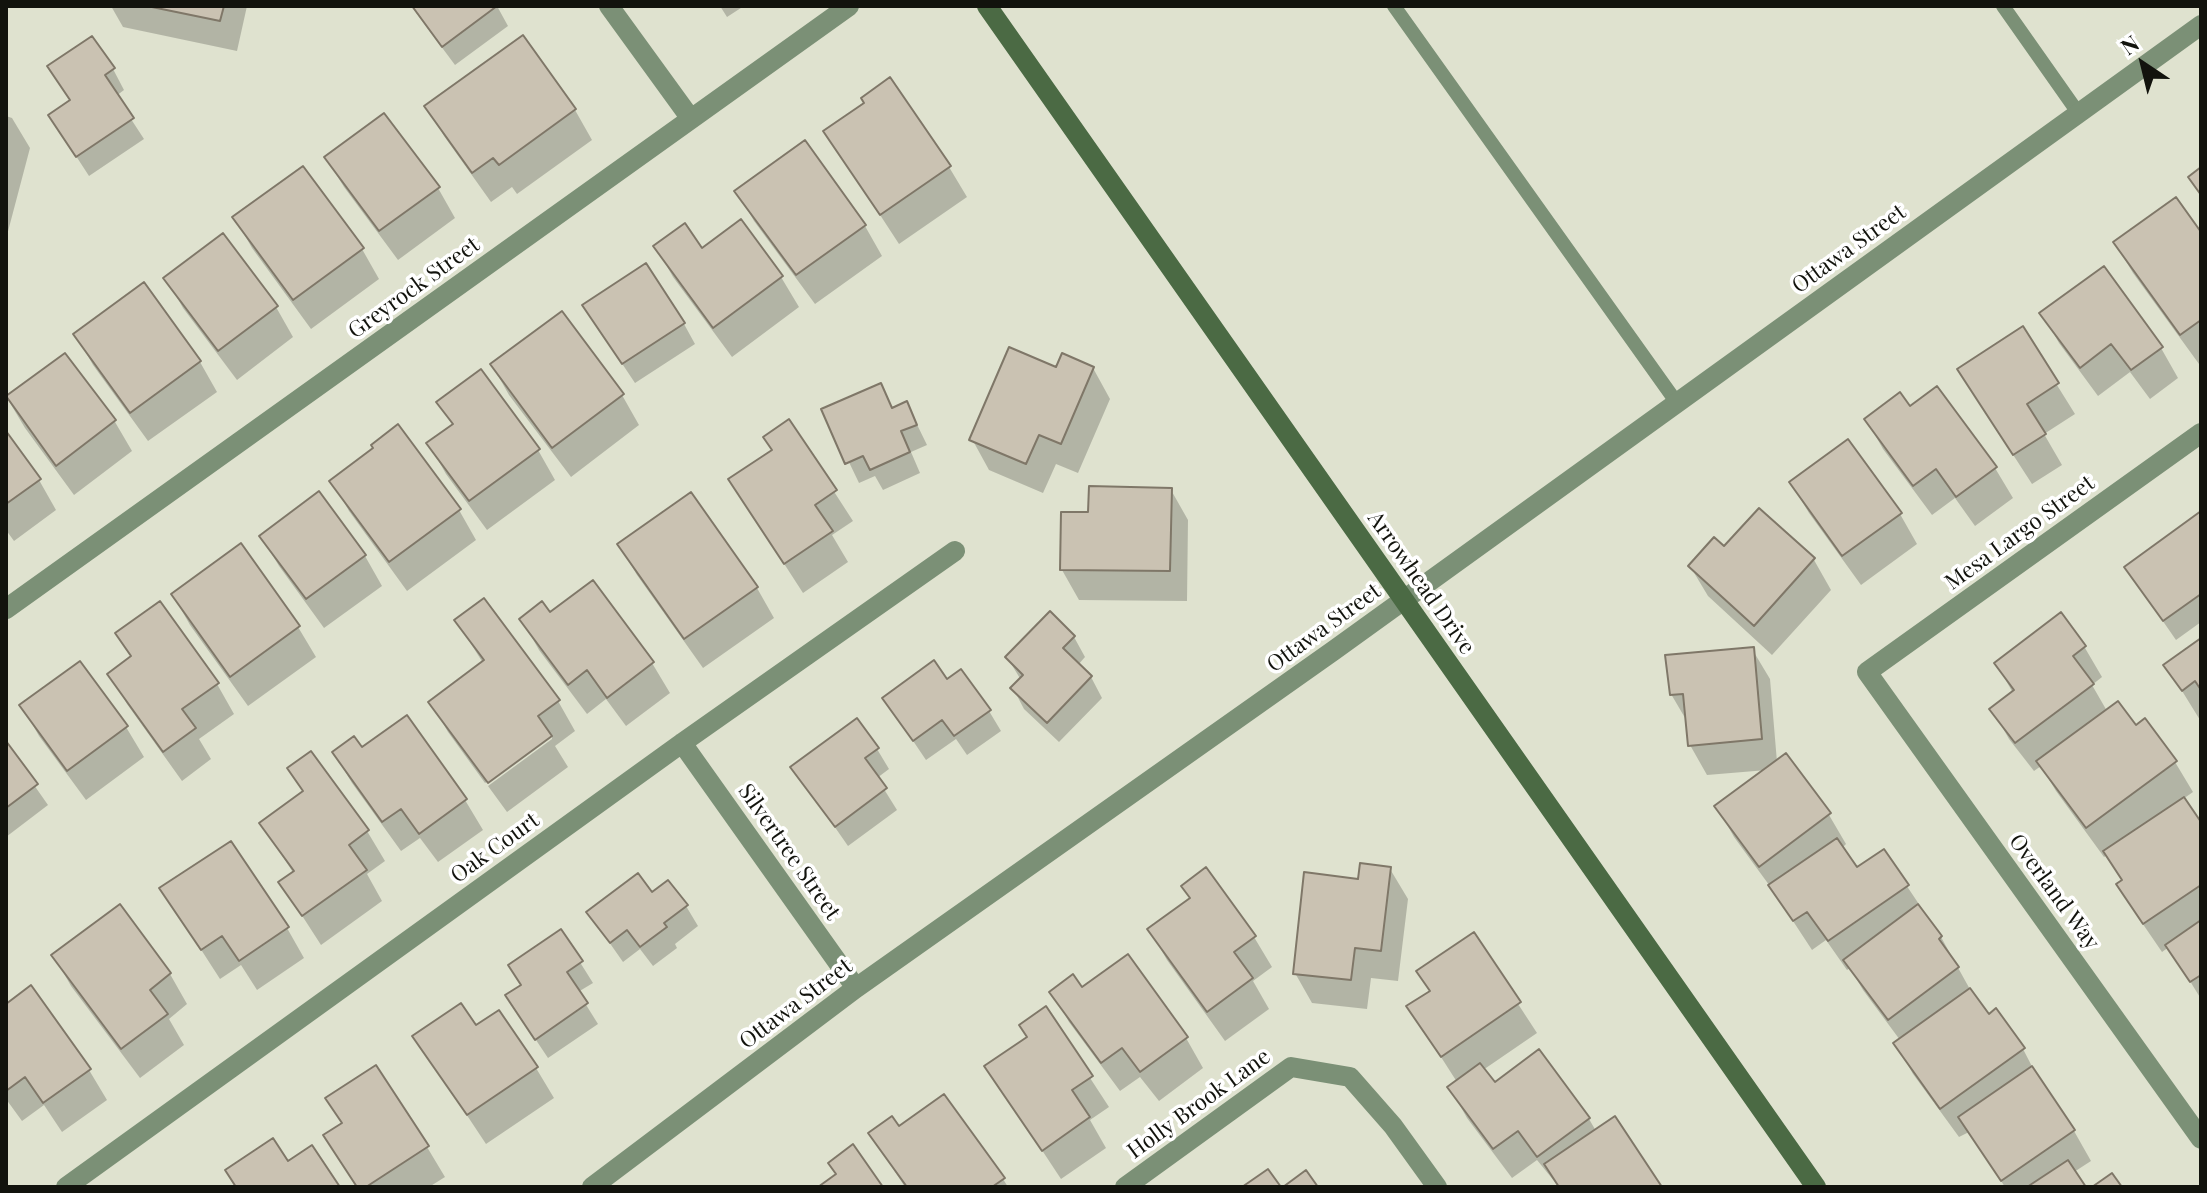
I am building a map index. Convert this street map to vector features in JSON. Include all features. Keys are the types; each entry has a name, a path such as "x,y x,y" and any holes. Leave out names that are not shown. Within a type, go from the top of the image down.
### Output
{"main road":[{"name":"Arrowhead Drive","path":"987,6 1816,1187"}],"street":[{"path":"609,6 691,119"},
{"name":"Greyrock Street","path":"6,609 849,6"},
{"name":"Ottawa Street","path":"592,1187 856,988 1404,600 2201,25"},
{"name":"Mesa Largo Street","path":"1867,672 2201,433"},
{"name":"Oak Court","path":"66,1187 682,743 955,551"},
{"name":"Overland Way","path":"1867,672 2201,1139"},
{"name":"Silvertree Street","path":"682,743 856,988"},
{"name":"Holly Brook Lane","path":"1125,1187 1291,1067 1350,1077 1393,1126 1437,1187"}],"lane":[{"path":"1394,6 1677,403"},
{"path":"2003,6 2079,114"}],"building":[{"path":"147,6 224,6 220,21"},
{"path":"412,6 497,6 442,47"},
{"path":"523,35 576,109 499,165 493,158 472,173 424,106"},
{"path":"92,36 115,68 105,75 134,118 76,157 48,115 70,100 47,66"},
{"path":"890,77 951,166 880,215 823,131 864,103 861,98"},
{"path":"384,113 440,187 379,231 324,157"},
{"path":"805,140 866,225 796,275 734,191"},
{"path":"303,166 364,248 293,300 232,217"},
{"path":"2201,167 2201,195 2188,177"},
{"path":"2176,197 2201,232 2201,320 2180,335 2113,242"},
{"path":"741,219 783,276 713,328 653,246 685,223 702,248"},
{"path":"223,233 278,306 218,351 163,278"},
{"path":"646,263 685,323 622,364 582,305"},
{"path":"2104,266 2163,347 2131,370 2111,344 2080,368 2039,313"},
{"path":"144,282 201,361 130,413 73,334"},
{"path":"562,311 624,394 552,448 490,364"},
{"path":"2023,326 2059,383 2027,404 2046,434 2013,455 1957,369"},
{"path":"1009,347 1056,367 1062,353 1094,367 1061,444 1039,435 1026,464 969,440"},
{"path":"65,353 116,420 56,466 6,396"},
{"path":"481,369 540,449 469,501 426,443 453,424 436,402"},
{"path":"881,383 892,408 907,401 917,425 901,431 910,452 870,470 863,456 845,464 821,409"},
{"path":"1937,386 1997,467 1956,497 1936,469 1913,486 1864,419 1900,392 1910,406"},
{"path":"789,419 837,490 815,505 833,531 784,564 728,479 772,450 763,437"},
{"path":"398,424 461,509 389,562 329,481 373,448 371,445"},
{"path":"6,431 41,479 6,504"},
{"path":"1848,439 1902,513 1842,556 1789,482"},
{"path":"1089,486 1172,488 1170,571 1060,570 1061,512 1088,512"},
{"path":"319,491 366,555 306,599 259,536"},
{"path":"691,492 758,587 684,639 617,544"},
{"path":"1759,508 1815,558 1754,626 1688,566 1714,537 1724,546"},
{"path":"2201,511 2201,594 2163,621 2124,567"},
{"path":"241,543 300,626 230,677 171,594"},
{"path":"593,580 654,662 607,698 587,670 568,685 519,619 542,601 550,612"},
{"path":"484,598 560,700 538,716 552,736 488,783 428,702 484,660 454,620"},
{"path":"160,601 219,683 182,709 196,728 163,752 107,674 131,656 115,633"},
{"path":"1050,611 1075,636 1063,648 1092,676 1047,723 1010,688 1023,675 1005,657"},
{"path":"2061,612 2086,646 2073,656 2094,684 2015,743 1989,709 2014,690 1994,663"},
{"path":"2201,638 2201,690 2195,681 2182,691 2163,665"},
{"path":"1754,647 1762,739 1688,746 1683,694 1670,695 1665,655"},
{"path":"934,660 947,679 961,669 991,710 954,736 942,720 913,741 882,698"},
{"path":"80,661 128,726 67,771 19,705"},
{"path":"2118,701 2136,725 2145,718 2177,761 2086,828 2036,761"},
{"path":"407,715 467,799 419,834 401,809 382,822 332,752 354,736 362,747"},
{"path":"857,718 879,748 865,758 887,788 835,827 790,767"},
{"path":"6,741 38,784 6,808"},
{"path":"311,751 369,830 349,845 367,870 302,916 278,882 294,871 259,823 303,791 287,768"},
{"path":"1786,753 1831,813 1759,867 1714,806"},
{"path":"2184,797 2201,822 2201,885 2143,924 2116,884 2122,880 2103,851"},
{"path":"1837,838 1857,867 1884,849 1909,885 1828,941 1807,912 1793,921 1768,885"},
{"path":"231,841 289,927 239,961 222,936 201,950 159,888"},
{"path":"1360,863 1391,867 1381,951 1355,948 1351,980 1293,974 1304,872 1358,879"},
{"path":"1206,867 1256,936 1234,952 1253,978 1207,1012 1147,929 1190,898 1181,886"},
{"path":"638,873 652,892 668,880 688,905 664,923 667,927 640,947 627,930 610,943 586,912"},
{"path":"120,904 171,973 150,990 168,1014 121,1049 51,955"},
{"path":"1918,904 1942,936 1939,939 1959,967 1888,1020 1843,960"},
{"path":"2201,920 2201,975 2190,982 2165,945"},
{"path":"561,929 583,961 567,972 588,1003 535,1040 505,995 521,985 508,965"},
{"path":"1474,932 1521,1002 1441,1057 1406,1006 1430,991 1416,971"},
{"path":"1128,954 1188,1037 1140,1072 1122,1048 1101,1063 1049,992 1073,974 1082,987"},
{"path":"31,985 91,1069 43,1103 25,1077 6,1091 6,1004"},
{"path":"1970,988 1989,1014 1996,1008 2025,1048 1940,1109 1893,1043"},
{"path":"461,1003 476,1025 499,1010 538,1067 467,1115 412,1036"},
{"path":"1046,1006 1093,1076 1072,1090 1090,1117 1042,1151 984,1066 1027,1037 1019,1025"},
{"path":"1539,1049 1590,1118 1537,1157 1518,1131 1493,1149 1447,1087 1480,1063 1495,1082"},
{"path":"376,1065 429,1146 366,1187 357,1187 323,1135 342,1123 325,1098"},
{"path":"2032,1066 2075,1130 2001,1181 1958,1117"},
{"path":"944,1094 1005,1178 992,1187 907,1187 868,1133 892,1116 899,1126"},
{"path":"1615,1116 1662,1187 1559,1187 1544,1164"},
{"path":"273,1138 288,1161 312,1145 340,1187 236,1187 225,1170"},
{"path":"853,1144 883,1187 818,1187 836,1174 828,1163"},
{"path":"2068,1160 2086,1187 2027,1187"},
{"path":"1268,1169 1281,1187 1242,1187"},
{"path":"1306,1170 1318,1187 1283,1187"},
{"path":"2112,1173 2122,1187 2092,1187"}]}
